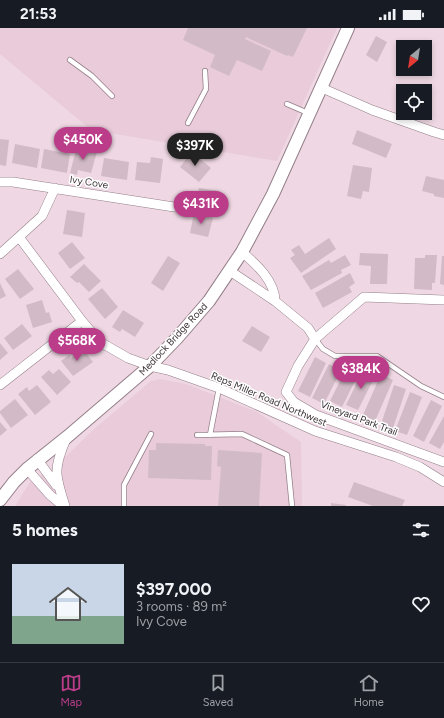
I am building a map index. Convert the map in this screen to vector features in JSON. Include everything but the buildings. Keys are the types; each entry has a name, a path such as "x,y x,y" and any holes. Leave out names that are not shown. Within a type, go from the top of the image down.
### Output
{"street":[{"name":"Medlock Bridge Road","path":"0,500 37,459 67,437 150,366 177,338 208,301 242,252 273,194 348,28"},
{"path":"322,88 372,110 444,135"},
{"name":"Ivy Cove","path":"0,182 13,182 55,188 174,207"},
{"path":"1,252 42,216 55,188"},
{"name":"Reps Miller Road Northwest","path":"19,237 82,321 100,342 128,358 219,388 315,431 389,455 420,467 444,482"},
{"path":"242,252 262,271 270,282 275,294 275,301"},
{"path":"230,270 275,301 308,328 315,339"},
{"name":"Vineyard Park Trail","path":"443,459 316,415 294,402 286,392 298,366 315,339 364,297 444,300"},
{"path":"0,385 82,321"},
{"path":"64,506 56,474 57,461 67,437"},
{"path":"37,459 60,489"},
{"path":"27,469 50,495 64,506"}],"lane":[{"path":"70,60 92,76 112,96"},
{"path":"188,123 206,88 205,71"},
{"path":"287,104 310,113"},
{"path":"315,339 323,349 335,356 377,356 421,386 444,397"},
{"path":"210,435 219,388"},
{"path":"124,506 124,485 151,434"},
{"path":"198,435 242,434 287,455 292,506"}],"shaded area":[{"path":"0,28 337,28 277,161 91,130 0,54"},
{"path":"160,379 186,384 257,412 301,442 302,506 15,506 30,482 58,464 94,429 151,381"}]}
